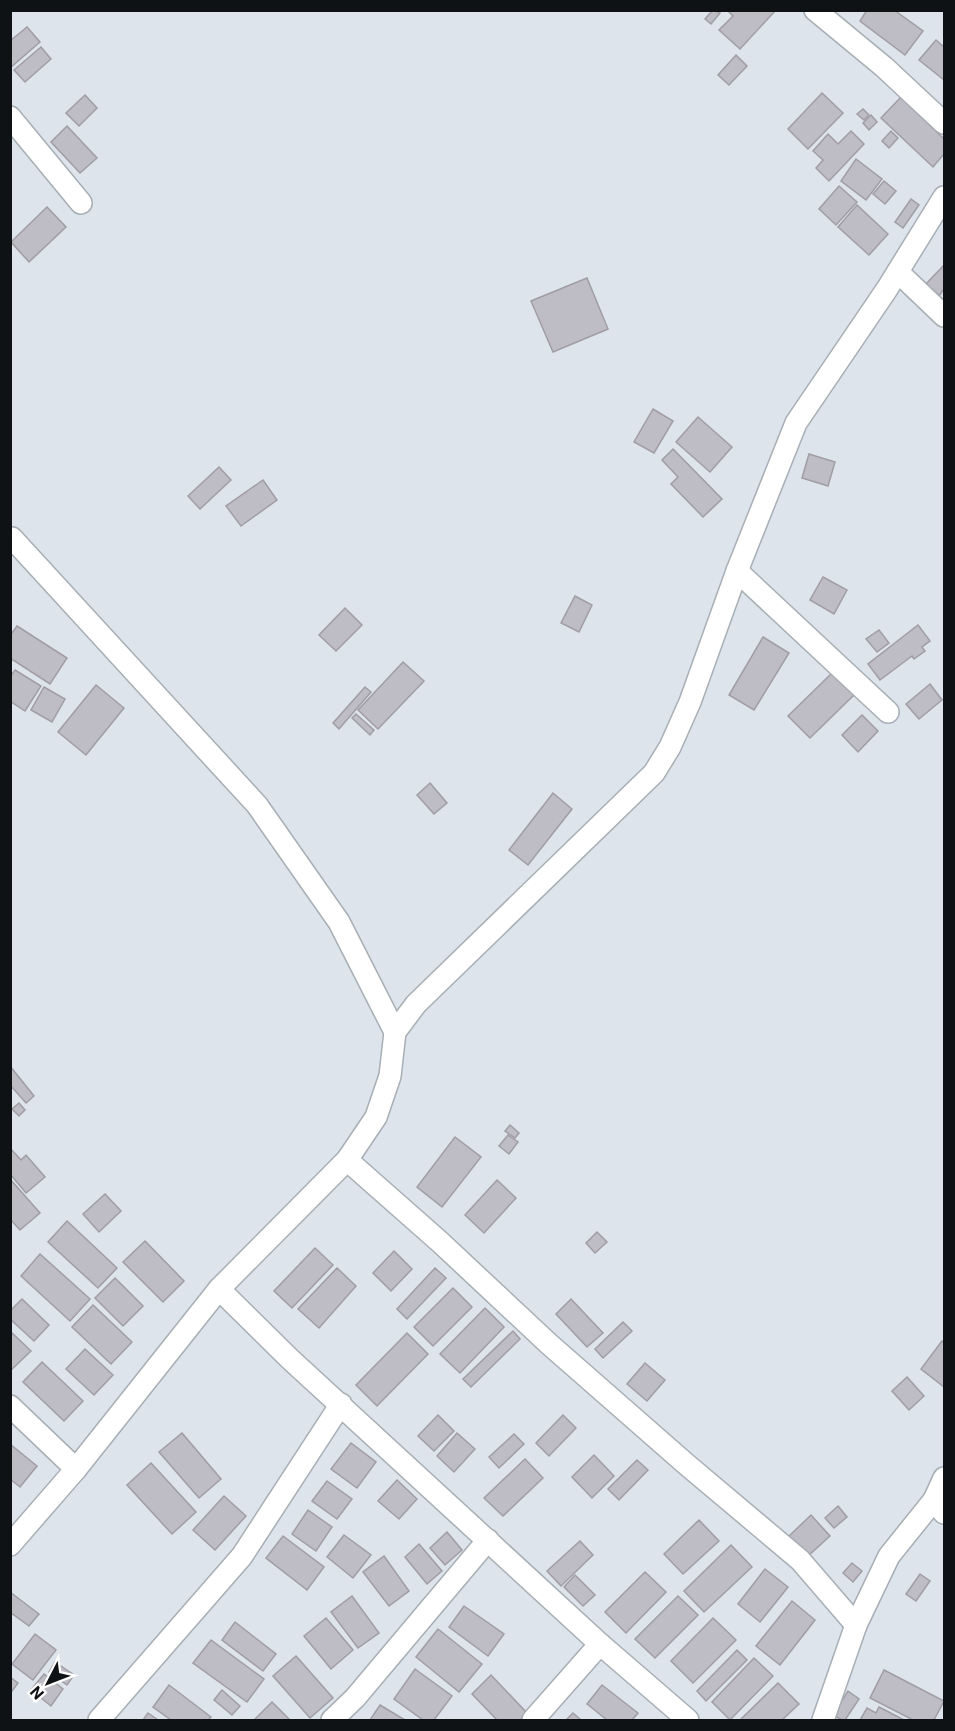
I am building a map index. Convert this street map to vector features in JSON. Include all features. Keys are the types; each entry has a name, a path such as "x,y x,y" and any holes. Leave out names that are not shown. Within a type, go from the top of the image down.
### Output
{"street":[{"path":"815,10 884,67 945,123"},
{"path":"10,117 81,203"},
{"path":"10,1545 76,1469 219,1289 347,1160 376,1117 390,1076 395,1032 416,1004 654,773 670,747 690,702 737,571 796,423 898,272 945,196"},
{"path":"898,272 945,316"},
{"path":"11,539 257,804 339,922 395,1032"},
{"path":"737,571 888,712"},
{"path":"347,1160 440,1242 549,1344 800,1560 856,1624"},
{"path":"219,1289 290,1359 600,1644 688,1720"},
{"path":"99,1720 242,1556 341,1404"},
{"path":"10,1406 76,1469"},
{"path":"823,1720 856,1624 889,1556 939,1507 945,1478"},
{"path":"332,1720 355,1698 488,1540"},
{"path":"533,1720 600,1644"}],"building":[{"path":"713,10 720,13 711,24 705,19"},
{"path":"727,10 776,10 740,49 719,30 733,16"},
{"path":"867,10 894,10 923,31 905,55 860,21"},
{"path":"27,27 40,42 10,68 10,41"},
{"path":"936,40 944,47 944,80 919,60"},
{"path":"41,47 51,59 25,82 14,70"},
{"path":"736,55 747,66 729,85 718,75"},
{"path":"822,93 843,113 808,149 788,129"},
{"path":"85,95 97,108 79,126 66,113"},
{"path":"901,97 944,139 944,154 933,167 881,118"},
{"path":"863,109 869,115 864,120 857,114"},
{"path":"871,115 877,122 869,130 863,123"},
{"path":"67,126 97,158 80,173 51,142"},
{"path":"851,131 864,144 829,181 816,168 823,160 813,151 828,134 838,144"},
{"path":"891,131 898,138 889,148 882,141"},
{"path":"856,159 882,179 866,200 841,181"},
{"path":"884,181 896,191 885,204 873,194"},
{"path":"839,186 857,202 836,225 819,209"},
{"path":"911,199 919,205 903,228 895,222"},
{"path":"857,205 888,234 869,255 838,227"},
{"path":"47,207 66,227 29,262 11,242"},
{"path":"943,266 944,289 939,296 926,284"},
{"path":"587,278 608,329 553,352 531,301"},
{"path":"653,409 673,421 654,453 634,442"},
{"path":"698,417 732,447 710,472 676,442"},
{"path":"673,449 722,499 703,517 671,484 678,477 662,460"},
{"path":"809,454 835,462 828,486 802,478"},
{"path":"219,467 231,480 200,509 188,496"},
{"path":"263,480 277,500 241,526 226,506"},
{"path":"823,577 847,590 834,614 810,600"},
{"path":"575,596 592,605 579,632 561,623"},
{"path":"345,608 362,625 336,651 319,635"},
{"path":"918,625 930,641 922,647 925,651 914,659 912,656 880,680 868,664"},
{"path":"17,626 67,658 50,684 10,658 10,636"},
{"path":"879,630 889,643 877,652 866,639"},
{"path":"763,637 789,653 754,710 729,695"},
{"path":"403,662 424,681 378,729 358,710"},
{"path":"15,670 41,686 25,711 10,701 10,677"},
{"path":"832,673 854,695 810,738 788,716"},
{"path":"930,684 942,700 919,719 906,704"},
{"path":"96,685 124,708 86,755 58,732"},
{"path":"44,687 65,699 52,722 31,710"},
{"path":"365,687 371,692 339,729 333,723"},
{"path":"356,714 374,730 370,735 352,718"},
{"path":"862,715 878,731 858,752 842,735"},
{"path":"430,783 447,803 434,814 417,795"},
{"path":"553,793 572,809 528,865 509,850"},
{"path":"10,1066 34,1096 26,1103 10,1085"},
{"path":"19,1103 25,1110 19,1116 12,1109"},
{"path":"510,1125 519,1133 515,1138 505,1131"},
{"path":"508,1135 518,1142 509,1154 499,1146"},
{"path":"455,1137 481,1157 442,1207 417,1187"},
{"path":"10,1148 21,1160 26,1155 45,1177 26,1193 10,1174"},
{"path":"10,1179 40,1213 20,1230 10,1219"},
{"path":"497,1180 516,1198 484,1233 465,1215"},
{"path":"105,1194 121,1211 99,1232 83,1214"},
{"path":"67,1221 117,1268 98,1288 48,1242"},
{"path":"597,1232 607,1242 595,1253 586,1243"},
{"path":"145,1241 184,1281 163,1302 123,1262"},
{"path":"315,1248 333,1265 292,1308 274,1291"},
{"path":"394,1251 412,1269 391,1291 373,1273"},
{"path":"40,1254 90,1299 70,1321 21,1276"},
{"path":"337,1268 356,1286 319,1328 298,1309"},
{"path":"435,1268 446,1278 407,1319 397,1309"},
{"path":"115,1278 143,1306 123,1326 95,1298"},
{"path":"453,1288 472,1307 433,1346 414,1327"},
{"path":"22,1299 49,1325 34,1341 10,1319 10,1311"},
{"path":"571,1299 603,1333 587,1347 556,1314"},
{"path":"93,1305 132,1342 111,1364 72,1327"},
{"path":"485,1308 504,1327 460,1373 440,1354"},
{"path":"623,1322 632,1331 603,1358 595,1349"},
{"path":"10,1331 31,1351 10,1371"},
{"path":"513,1331 520,1339 471,1387 463,1379"},
{"path":"407,1333 428,1354 377,1406 356,1385"},
{"path":"942,1341 944,1343 944,1387 921,1369"},
{"path":"85,1349 113,1375 94,1395 66,1369"},
{"path":"42,1362 83,1401 64,1421 23,1382"},
{"path":"645,1363 665,1380 647,1401 627,1384"},
{"path":"907,1377 924,1396 909,1410 892,1391"},
{"path":"438,1415 454,1431 434,1451 418,1436"},
{"path":"563,1415 576,1428 549,1456 536,1443"},
{"path":"182,1433 221,1479 199,1498 159,1452"},
{"path":"457,1433 475,1449 454,1472 437,1456"},
{"path":"514,1434 524,1444 499,1468 489,1457"},
{"path":"351,1443 376,1462 357,1488 331,1469"},
{"path":"10,1444 37,1466 20,1487 10,1479"},
{"path":"594,1455 614,1476 592,1498 572,1477"},
{"path":"525,1459 543,1478 503,1516 484,1498"},
{"path":"637,1460 648,1470 619,1500 608,1489"},
{"path":"151,1463 196,1512 172,1534 127,1485"},
{"path":"397,1480 417,1499 399,1519 378,1501"},
{"path":"327,1481 352,1499 337,1519 312,1501"},
{"path":"224,1496 246,1516 215,1550 193,1530"},
{"path":"838,1506 847,1517 834,1528 825,1518"},
{"path":"308,1510 332,1527 316,1551 292,1534"},
{"path":"811,1515 830,1536 807,1557 788,1537"},
{"path":"699,1520 719,1541 683,1574 664,1554"},
{"path":"447,1532 462,1550 445,1565 430,1548"},
{"path":"344,1535 371,1555 353,1578 327,1557"},
{"path":"283,1536 324,1567 307,1590 266,1558"},
{"path":"580,1541 593,1555 561,1586 547,1571"},
{"path":"419,1544 442,1571 427,1584 405,1557"},
{"path":"731,1545 752,1567 704,1612 684,1591"},
{"path":"384,1556 409,1591 389,1606 363,1572"},
{"path":"852,1563 862,1571 853,1582 843,1573"},
{"path":"765,1569 788,1587 760,1622 738,1604"},
{"path":"645,1572 666,1592 626,1633 605,1612"},
{"path":"920,1574 930,1581 916,1601 906,1594"},
{"path":"575,1575 595,1595 583,1606 564,1587"},
{"path":"10,1592 39,1614 29,1626 10,1612"},
{"path":"352,1596 379,1633 358,1648 331,1612"},
{"path":"678,1596 698,1615 655,1658 635,1639"},
{"path":"792,1601 815,1620 780,1665 756,1646"},
{"path":"464,1606 504,1634 488,1656 449,1627"},
{"path":"326,1618 353,1650 331,1669 304,1636"},
{"path":"713,1618 736,1640 693,1683 671,1661"},
{"path":"235,1622 276,1654 263,1671 222,1640"},
{"path":"438,1629 482,1664 459,1692 416,1657"},
{"path":"35,1634 56,1650 33,1680 12,1664"},
{"path":"211,1640 264,1679 247,1702 193,1663"},
{"path":"737,1650 747,1660 706,1701 697,1691"},
{"path":"296,1656 333,1698 310,1718 273,1676"},
{"path":"754,1658 773,1676 730,1720 712,1702"},
{"path":"55,1662 74,1675 67,1685 49,1672"},
{"path":"415,1669 452,1696 434,1720 423,1720 394,1699"},
{"path":"884,1670 944,1701 934,1720 913,1720 870,1698"},
{"path":"44,1674 63,1689 51,1706 31,1690"},
{"path":"491,1675 528,1714 520,1720 497,1720 472,1694"},
{"path":"10,1677 18,1683 10,1694"},
{"path":"778,1683 799,1704 782,1720 740,1720"},
{"path":"169,1685 211,1717 208,1720 171,1720 153,1707"},
{"path":"602,1685 638,1713 632,1720 607,1720 587,1704"},
{"path":"222,1690 240,1706 232,1715 214,1700"},
{"path":"848,1691 859,1699 845,1720 842,1720 833,1715"},
{"path":"272,1702 290,1720 254,1720"},
{"path":"380,1705 405,1720 370,1720"},
{"path":"879,1707 904,1720 860,1720 867,1708 876,1713"},
{"path":"148,1713 158,1720 143,1720"},
{"path":"573,1713 581,1720 566,1720"}]}
